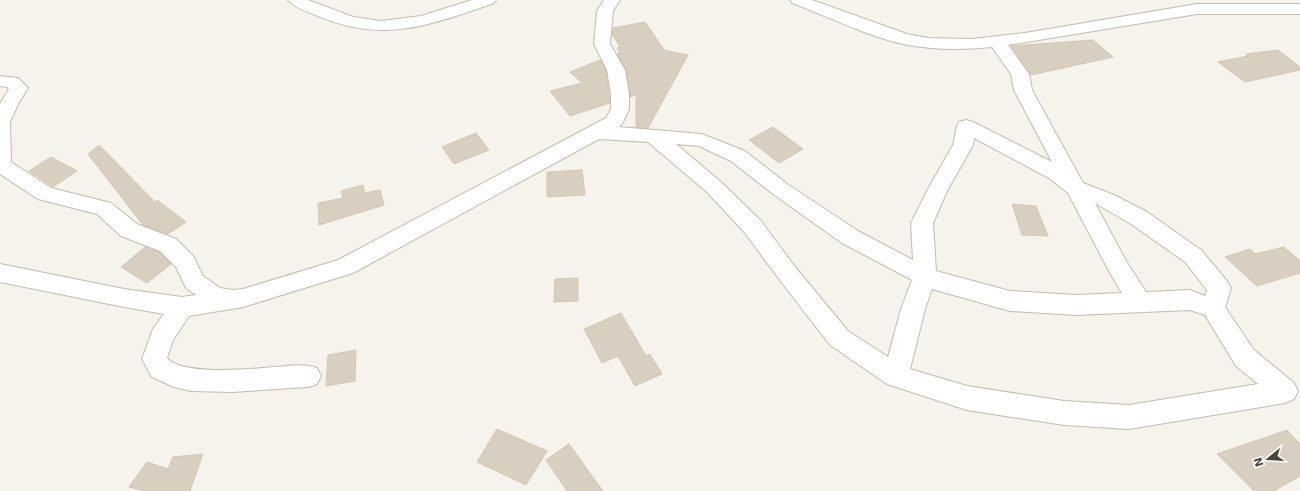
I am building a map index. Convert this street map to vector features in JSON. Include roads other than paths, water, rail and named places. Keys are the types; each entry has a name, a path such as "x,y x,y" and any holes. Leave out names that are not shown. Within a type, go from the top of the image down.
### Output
{"street":[{"path":"296,0 337,18 357,23 380,26 410,23 488,0"},
{"path":"0,273 124,298 182,307 243,298 345,267 614,122 620,109 616,70 602,44 605,11 612,0"},
{"path":"798,0 904,39 928,43 972,44 1025,38 1196,5 1300,9"},
{"path":"996,41 1020,74 1023,90 1118,267 1140,302"},
{"path":"0,81 12,82 19,88 9,104 1,122 1,165 45,194 104,208 129,230 168,245 185,262 194,282 214,296 232,300"},
{"path":"896,376 913,309 925,276 922,224 937,191 963,145 966,126 1056,173 1076,188 1107,200 1140,218 1193,256 1220,288 1213,308"},
{"path":"594,132 653,136 702,140 738,156 780,189 850,237 934,281 1010,301 1076,305 1190,300 1213,308 1245,358 1285,391 1129,417 1064,413 967,398 896,376 839,338 787,273 753,227 715,188 653,136"},
{"path":"182,307 162,336 154,359 161,369 180,377 214,382 308,376"}]}
